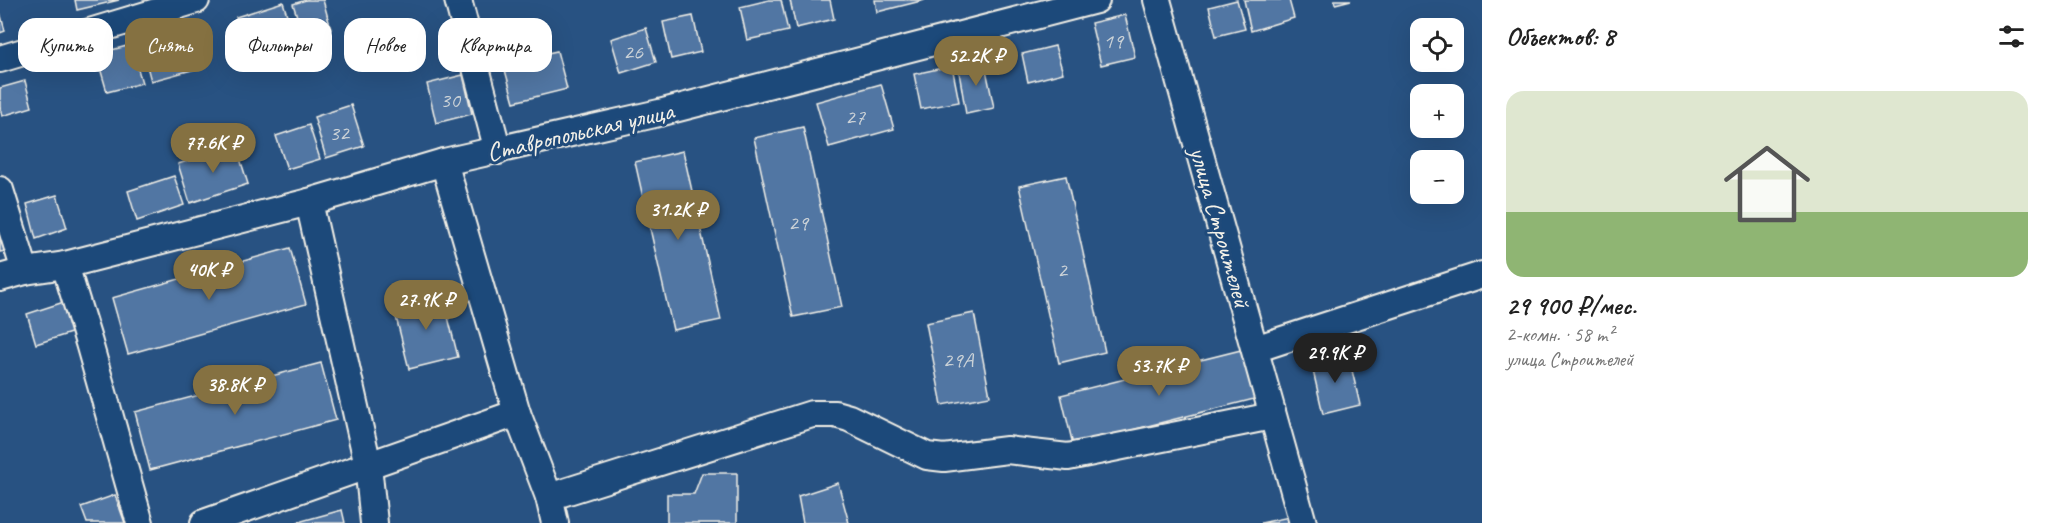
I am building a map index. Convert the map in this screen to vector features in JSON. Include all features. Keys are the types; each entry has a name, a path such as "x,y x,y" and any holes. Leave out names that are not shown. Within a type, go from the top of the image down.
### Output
{"street":[{"path":"0,59 196,0"},
{"path":"458,0 498,151"},
{"name":"Ставропольская улица","path":"0,278 25,271 65,265 309,202 444,162 659,113 1096,0"},
{"name":"улица Строителей","path":"1157,0 1303,523"},
{"path":"444,162 517,413 549,497 555,523"},
{"path":"0,190 25,271"},
{"path":"309,202 368,465 374,523"},
{"path":"65,265 140,523"},
{"path":"1255,349 1482,275"},
{"path":"204,523 517,413"},
{"path":"549,497 812,414 835,414 849,418 927,456 944,458 1007,450 1068,458 1272,416"}],"building":[{"path":"75,0 119,0 77,10"},
{"path":"306,0 323,0 328,18 298,18 293,4"},
{"path":"769,0 781,0 788,31 747,40 740,7"},
{"path":"790,0 830,0 834,19 796,28"},
{"path":"875,0 925,0 877,12"},
{"path":"1237,0 1245,29 1216,36 1209,7"},
{"path":"1244,0 1289,0 1294,18 1251,31"},
{"path":"1334,0 1351,0 1335,4"},
{"path":"283,2 288,18 236,18"},
{"path":"0,12 5,31 0,33"},
{"path":"1125,15 1135,57 1101,65 1091,23"},
{"path":"693,16 701,52 671,59 663,22"},
{"path":"646,28 656,62 621,73 611,39"},
{"path":"1055,46 1063,73 1028,82 1022,54"},
{"path":"125,47 125,72 139,72 142,83 107,92 101,72 113,72 113,50"},
{"path":"557,51 567,89 514,102 506,72 552,72 552,52"},
{"path":"984,60 994,108 966,114 958,66"},
{"path":"952,66 959,102 921,109 914,74"},
{"path":"149,72 184,72 151,81"},
{"path":"463,75 472,114 436,123 427,84"},
{"path":"25,81 32,107 2,116 0,88"},
{"path":"881,84 894,129 829,147 816,102"},
{"path":"351,105 364,146 326,158 314,117"},
{"path":"309,125 320,159 287,169 276,136"},
{"path":"803,127 842,307 793,317 754,138"},
{"path":"236,146 248,184 190,203 178,164"},
{"path":"683,151 721,320 673,330 635,162"},
{"path":"174,176 184,205 137,221 128,191"},
{"path":"1066,176 1105,352 1059,363 1019,186"},
{"path":"57,195 67,228 36,239 27,204"},
{"path":"0,233 5,251 0,252"},
{"path":"290,248 306,304 128,354 112,298"},
{"path":"442,293 458,357 409,369 393,305"},
{"path":"67,301 77,331 36,344 27,314"},
{"path":"974,313 990,396 942,405 926,323"},
{"path":"1245,349 1258,398 1073,445 1061,395"},
{"path":"1348,353 1360,405 1323,414 1311,362"},
{"path":"321,363 336,420 150,470 135,412"},
{"path":"702,473 737,473 737,523 667,523 667,494 694,494"},
{"path":"838,483 849,523 803,523 798,496"},
{"path":"115,495 125,523 87,523 81,507"},
{"path":"342,510 345,523 298,523 298,522"},
{"path":"1289,517 1291,523 1261,523"}]}
